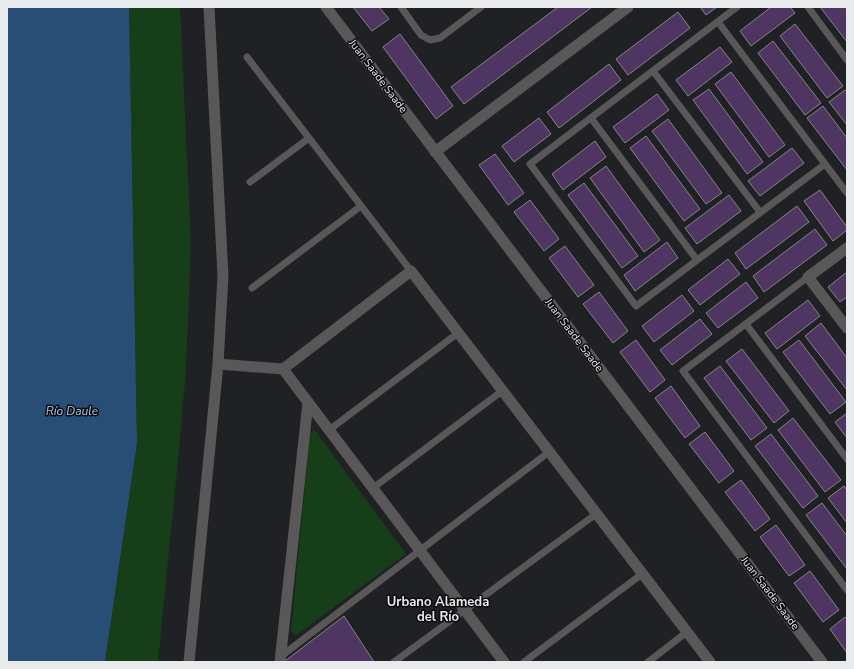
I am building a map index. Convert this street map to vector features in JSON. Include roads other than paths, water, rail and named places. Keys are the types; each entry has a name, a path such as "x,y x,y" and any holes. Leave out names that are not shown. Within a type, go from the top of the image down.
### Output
{"street":[{"path":"189,662 218,364 223,276 209,7"},
{"name":"Juan Saade Saade","path":"326,7 822,662"},
{"path":"435,152 628,7"},
{"path":"847,248 808,277 847,328"},
{"path":"218,364 283,369 411,271 710,662"},
{"path":"283,369 504,662"},
{"path":"280,659 308,402"}],"lane":[{"path":"401,7 421,35 430,40 440,38 481,7"},
{"path":"737,7 530,164 636,306 825,164"},
{"path":"808,7 847,60"},
{"path":"718,22 847,193"},
{"path":"247,57 411,271"},
{"path":"653,70 760,212"},
{"path":"591,118 697,260"},
{"path":"250,182 309,138"},
{"path":"252,288 361,206"},
{"path":"808,277 683,371 847,590"},
{"path":"746,324 847,459"},
{"path":"329,430 458,333"},
{"path":"373,488 502,391"},
{"path":"280,659 549,452"},
{"path":"394,662 596,514"},
{"path":"524,662 642,574"},
{"path":"648,662 687,632"}],"water":[{"name":"Río Daule","path":"7,7 129,7 137,443 105,662 7,662"}],"district":[{"name":"Urbano Alameda del Río","path":"438,610"}]}
